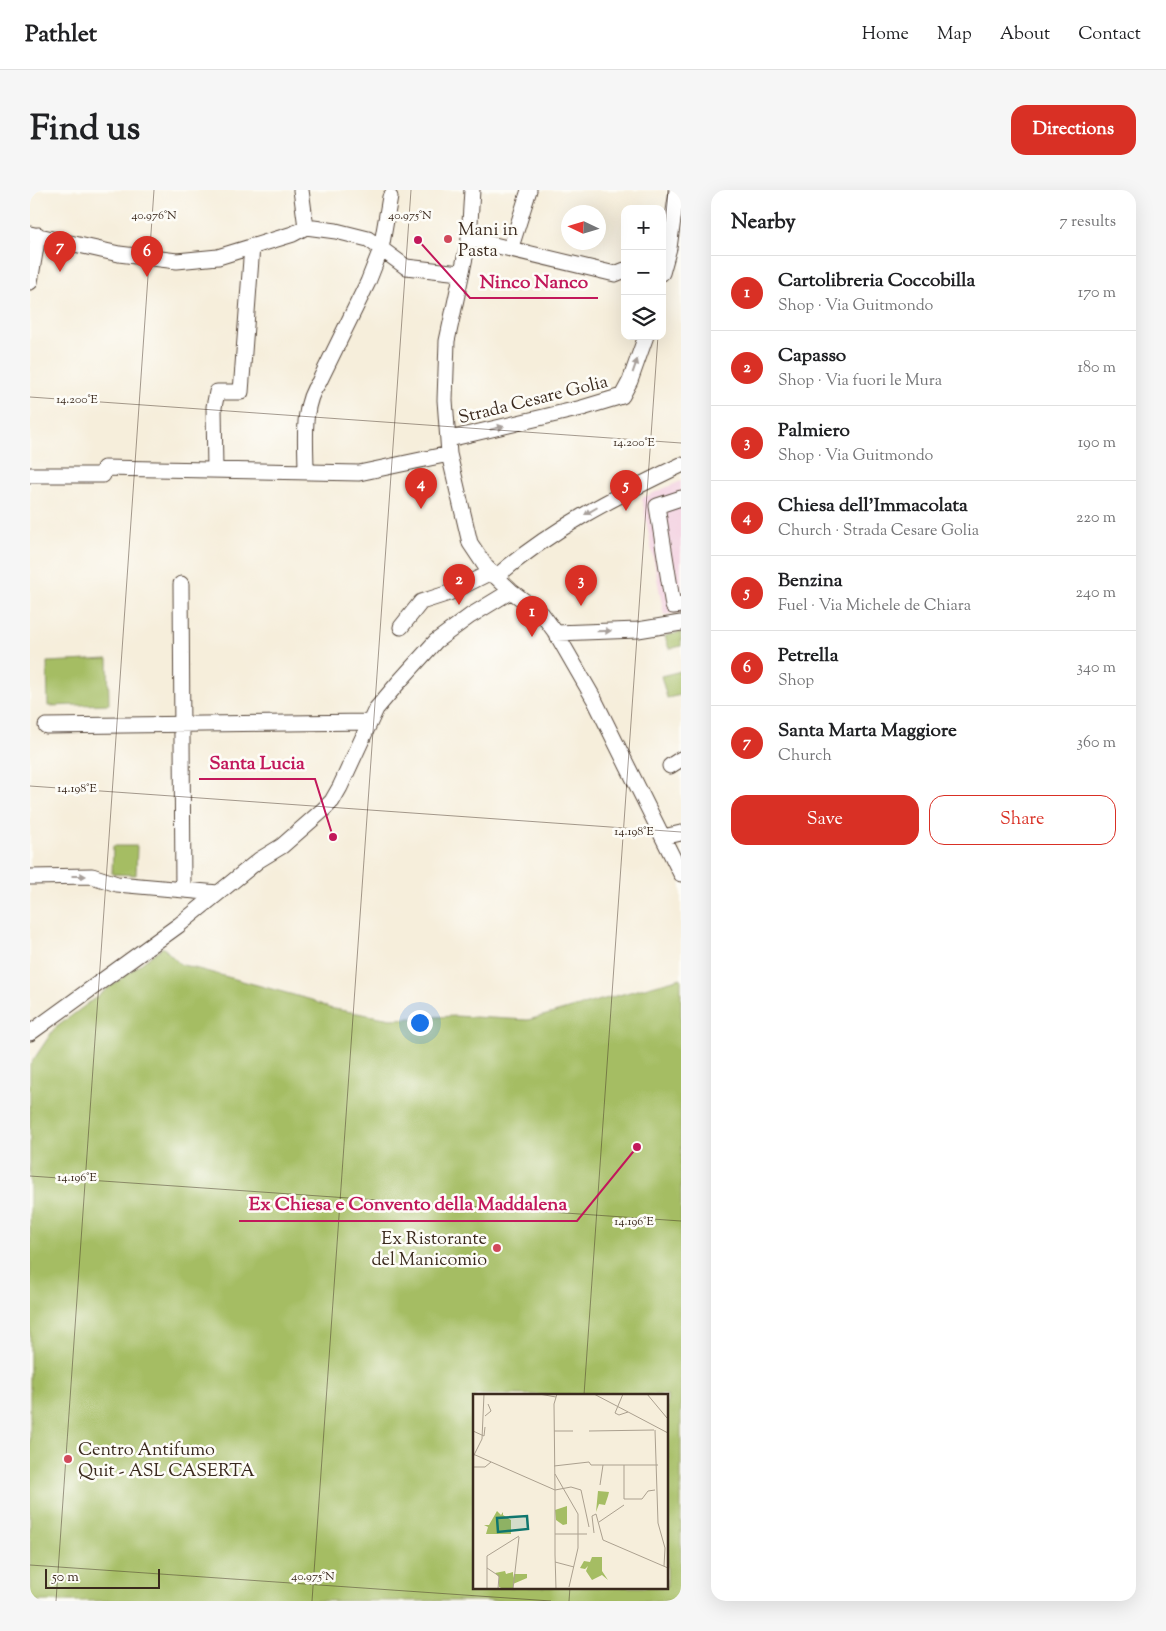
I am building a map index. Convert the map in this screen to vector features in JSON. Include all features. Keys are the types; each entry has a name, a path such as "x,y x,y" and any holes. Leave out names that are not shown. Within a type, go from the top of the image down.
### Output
{"street":[{"path":"301,190 306,227"},
{"path":"472,190 468,238 447,341 445,400 449,446 470,543 493,574 511,591 542,614 556,634 594,699 681,874"},
{"path":"511,247 529,190"},
{"path":"666,259 677,190 670,190"},
{"path":"306,471 308,410 313,390 319,382 368,282 380,249 390,197"},
{"path":"30,282 34,234 119,254 177,261 218,257 306,227 336,231 368,239 406,267 460,273"},
{"path":"468,238 615,274 621,272"},
{"path":"215,470 214,406 217,392 241,392 252,246"},
{"name":"Strada Cesare Golia","path":"449,446 622,396 630,381 645,340"},
{"path":"30,475 103,475 104,468 359,473 449,446"},
{"path":"401,627 421,602 449,593 493,574 534,545 631,489 681,465"},
{"path":"681,498 657,506 673,606 681,605"},
{"path":"181,584 184,890"},
{"path":"30,1033 179,925 259,860 282,846 332,800 369,722 382,702 436,641 470,616 511,591"},
{"path":"556,634 638,630 681,623"},
{"path":"46,726 369,722"},
{"path":"662,838 681,833"},
{"path":"30,877 92,876 117,884 218,893"}],"shaded area":[{"path":"681,481 681,612 664,615 642,498"}],"green space":[{"path":"681,632 681,646 669,649 665,636"},
{"path":"108,659 109,704 48,706 47,662"},
{"path":"681,671 681,695 667,698 661,676"},
{"path":"113,846 137,846 136,875 112,874"},
{"path":"163,947 180,964 312,1000 329,1008 391,1019 455,1016 528,1020 681,978 681,1601 30,1601 30,1065 54,1029"}],"place":[{"name":"Mani in Pasta","path":"448,239"},
{"name":"Ninco Nanco","path":"418,240"},
{"name":"Santa Marta Maggiore","path":"60,272"},
{"name":"Petrella","path":"147,277"},
{"name":"Chiesa dell'Immacolata","path":"421,509"},
{"name":"Benzina","path":"626,511"},
{"name":"Capasso","path":"459,605"},
{"name":"Palmiero","path":"581,606"},
{"name":"Cartolibreria Coccobilla","path":"532,637"},
{"name":"Santa Lucia","path":"333,837"},
{"name":"Ex Chiesa e Convento della Maddalena","path":"637,1147"},
{"name":"Ex Ristorante del Manicomio","path":"497,1248"},
{"name":"Centro Antifumo Quit - ASL CASERTA","path":"68,1459"}]}
